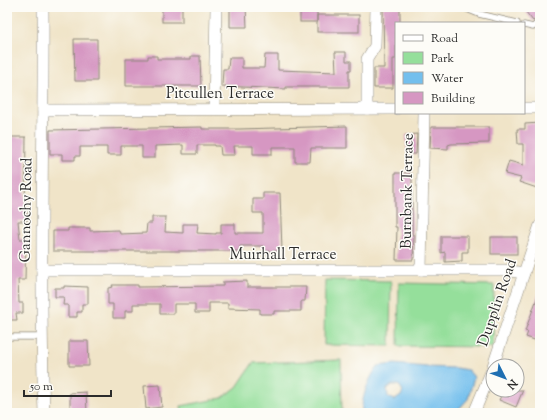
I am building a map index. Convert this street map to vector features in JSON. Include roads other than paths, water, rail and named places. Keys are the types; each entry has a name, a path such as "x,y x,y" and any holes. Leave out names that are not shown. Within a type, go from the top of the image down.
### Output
{"street":[{"name":"Gannochy Road","path":"43,7 41,337 44,413"},
{"path":"214,109 216,7"},
{"path":"367,109 367,59 375,46 376,7"},
{"path":"525,108 540,108"},
{"name":"Pitcullen Terrace","path":"43,110 395,109"},
{"name":"Burnbank Terrace","path":"421,270 424,114"},
{"name":"Dupplin Road","path":"474,413 491,372 524,272 535,258 540,225"},
{"name":"Muirhall Terrace","path":"42,270 504,270 524,272"}],"lane":[{"path":"462,7 479,14 513,22"},
{"path":"525,25 533,27 540,21"},
{"path":"7,337 41,337"}],"water":[{"path":"394,364 456,368 468,370 474,377 468,399 455,413 362,413 366,388 378,366","holes":["392,385 399,385 403,391 401,396 395,400 388,397 387,389"]}]}
